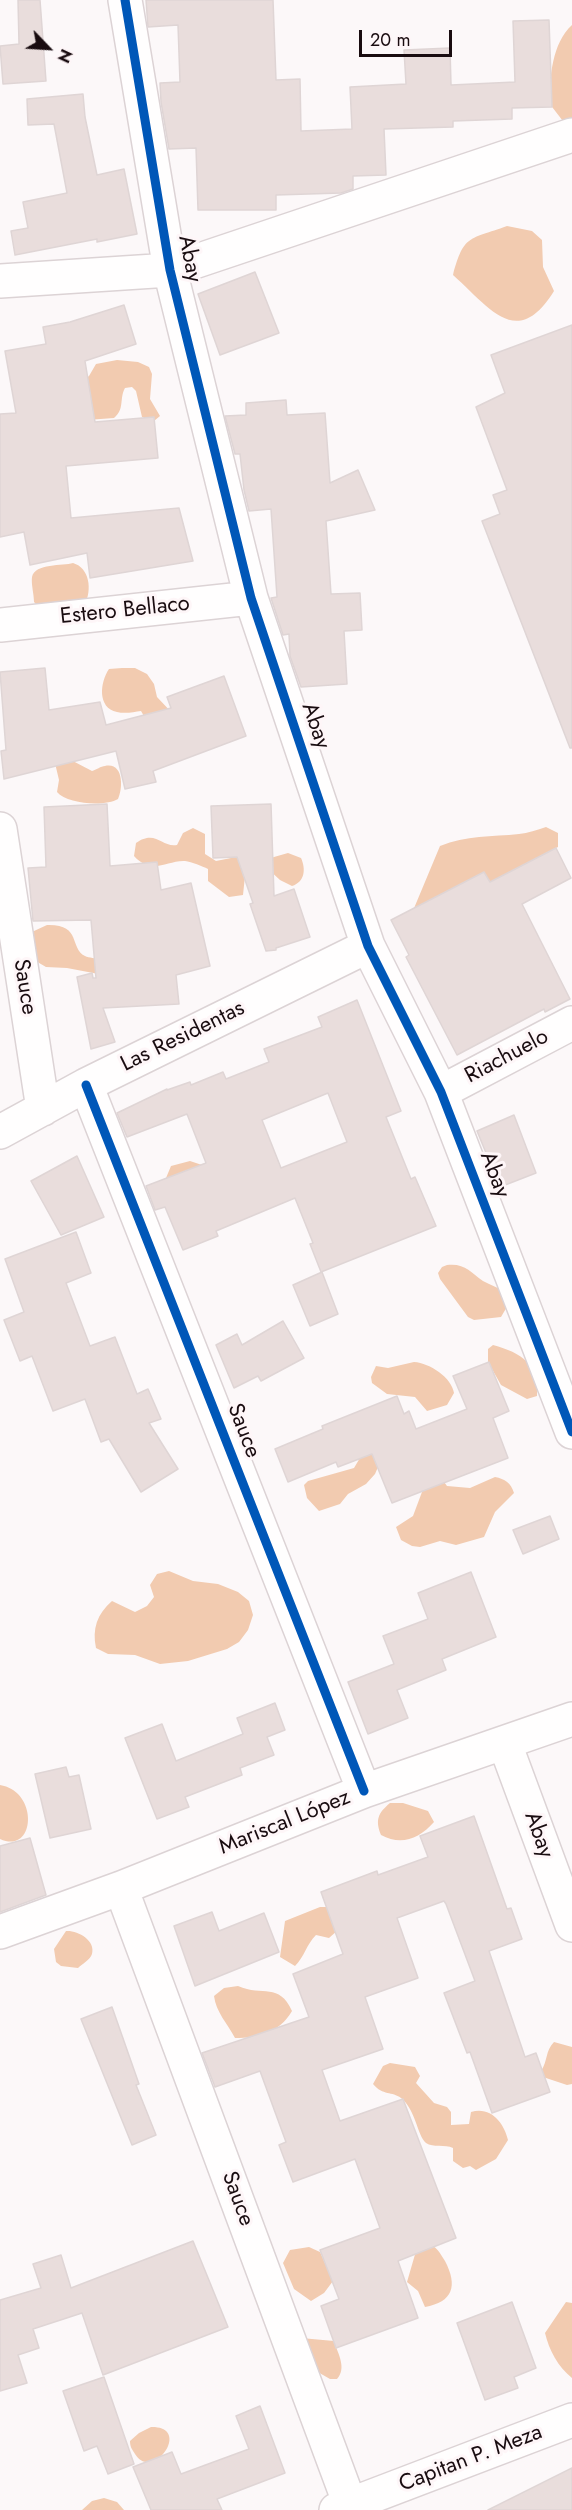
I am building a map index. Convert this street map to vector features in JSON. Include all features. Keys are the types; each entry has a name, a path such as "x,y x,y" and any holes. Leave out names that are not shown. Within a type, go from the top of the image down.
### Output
{"street":[{"name":"Abay","path":"125,0 170,270 251,598 368,946 441,1092 572,1432"},
{"path":"0,281 170,270 572,135"},
{"name":"Estero Bellaco","path":"0,625 251,598"},
{"name":"Sauce","path":"0,829 43,1109"},
{"name":"Las Residentas","path":"0,1132 86,1085 368,946"},
{"name":"Riachuelo","path":"441,1092 572,1023"},
{"name":"Sauce","path":"86,1085 364,1791"},
{"name":"Mariscal López","path":"0,1932 121,1888 364,1791 572,1719"},
{"name":"Abay","path":"505,1744 572,1925"},
{"name":"Sauce","path":"121,1888 346,2508"},
{"name":"Capitan P. Meza","path":"346,2508 572,2420"}],"shaded area":[{"path":"572,25 572,128 566,125 549,103 553,61 560,41"},
{"path":"507,226 532,231 542,240 543,267 554,291 541,309 528,318 515,321 503,318 491,310 453,275 461,252 470,240"},
{"path":"117,360 138,362 149,367 152,374 150,399 160,416 154,421 142,417 136,391 132,387 125,388 120,411 114,418 87,420 83,380 89,376 96,364"},
{"path":"73,563 83,570 88,580 85,604 39,607 34,602 32,577 34,573 44,567"},
{"path":"135,668 147,674 154,684 157,697 174,715 148,723 141,711 123,713 111,710 103,700 102,687 109,669"},
{"path":"54,759 69,759 92,771 103,766 116,768 121,783 118,799 104,803 86,803 62,796 57,792 59,780"},
{"path":"546,827 558,833 558,847 490,882 429,943 404,946 400,934 412,913 440,846 479,837 522,834"},
{"path":"193,828 205,834 205,854 216,861 241,856 267,859 288,853 301,858 304,866 302,878 292,886 280,880 267,868 245,876 243,895 229,897 208,881 208,869 185,861 160,866 147,865 134,856 136,843 143,839 154,838 167,844 177,845 183,833"},
{"path":"47,925 65,928 70,932 80,952 87,957 100,959 109,976 67,968 46,967 34,960 30,935"},
{"path":"190,1161 202,1165 177,1197 166,1178 171,1166"},
{"path":"447,1265 463,1267 483,1281 506,1292 508,1305 501,1317 474,1320 468,1317 440,1279 438,1273 442,1267"},
{"path":"493,1345 520,1356 527,1362 535,1376 537,1396 527,1399 501,1385 488,1362 488,1349"},
{"path":"414,1362 433,1368 449,1382 454,1393 447,1405 427,1411 415,1397 387,1394 372,1383 371,1377 376,1366 388,1368"},
{"path":"367,1446 381,1460 375,1474 366,1484 348,1494 340,1504 319,1511 307,1498 304,1485 308,1481 354,1468"},
{"path":"439,1475 447,1486 470,1488 495,1477 505,1480 514,1493 495,1512 484,1537 456,1545 440,1541 420,1547 412,1546 401,1540 396,1527 413,1516 422,1492 419,1486"},
{"path":"169,1571 193,1581 218,1584 238,1592 249,1601 253,1615 248,1630 239,1642 227,1649 188,1661 160,1664 135,1655 108,1654 96,1648 95,1628 107,1606 112,1601 135,1612 147,1606 154,1597 150,1585 157,1574"},
{"path":"0,1785 13,1790 22,1798 27,1809 26,1831 21,1838 12,1842 0,1839"},
{"path":"390,1803 403,1803 428,1811 434,1822 422,1833 409,1839 396,1840 381,1835 378,1821 380,1814"},
{"path":"320,1907 333,1907 338,1930 329,1938 316,1935 295,1966 280,1957 285,1921"},
{"path":"66,1931 80,1934 91,1944 91,1956 78,1968 61,1966 56,1962 54,1949"},
{"path":"238,1986 276,1993 282,1996 292,2011 281,2024 268,2033 235,2038 219,2012 214,1996 224,1988"},
{"path":"554,2042 572,2047 572,2084 567,2085 543,2077 541,2071"},
{"path":"390,2063 415,2067 420,2076 416,2083 434,2103 447,2107 451,2112 451,2125 469,2124 471,2112 485,2111 496,2117 508,2140 496,2159 476,2170 470,2166 463,2168 453,2161 453,2148 426,2143 406,2103 398,2096 380,2090 373,2084 383,2066"},
{"path":"433,2246 445,2261 452,2285 447,2297 434,2305 425,2307 418,2291 407,2282 416,2251"},
{"path":"309,2247 320,2252 333,2281 324,2293 311,2301 294,2289 283,2263 290,2250"},
{"path":"566,2302 572,2303 572,2378 555,2358 545,2333"},
{"path":"301,2338 334,2341 342,2366 337,2379 330,2379 302,2363"},
{"path":"151,2427 163,2429 169,2435 169,2443 166,2451 151,2462 143,2461 135,2454 130,2441"},
{"path":"104,2498 117,2502 124,2510 82,2510 92,2501"}],"building":[{"path":"18,0 40,0 46,81 3,84 0,46 19,44"},
{"path":"146,0 273,0 276,80 300,79 301,131 352,129 350,87 406,84 404,50 450,48 451,85 515,82 513,21 549,20 552,107 512,108 512,119 453,121 453,127 384,129 386,175 353,176 353,189 341,193 276,195 276,210 198,210 196,148 169,149 161,102 160,83 180,82 178,25 148,27"},
{"path":"83,94 85,117 97,175 124,169 137,234 97,242 97,239 15,255 11,231 28,228 23,202 67,193 54,124 28,125 27,99"},
{"path":"255,272 279,333 220,355 198,294"},
{"path":"124,305 136,344 85,361 95,422 154,417 158,458 66,466 71,518 179,508 193,561 90,578 87,553 30,565 24,532 0,537 0,414 16,413 5,351 46,344 43,327 70,322"},
{"path":"572,325 572,748 570,748 482,521 500,514 493,495 507,490 476,407 505,393 491,355"},
{"path":"286,400 287,415 325,413 330,483 358,470 375,510 326,521 331,594 360,593 362,630 344,631 347,684 301,687 290,656 289,634 283,635 271,598 277,597 271,509 249,511 240,454 235,454 225,416 246,415 246,403"},
{"path":"45,668 49,710 100,702 106,725 171,708 167,697 224,676 246,736 153,771 156,782 125,789 116,751 4,779 1,751 6,750 0,672"},
{"path":"107,804 110,866 157,862 161,890 191,883 210,966 176,975 179,1004 103,1008 115,1042 91,1049 77,977 92,973 93,978 96,978 91,920 33,921 28,868 46,867 44,807"},
{"path":"271,804 274,896 294,889 310,937 276,948 276,950 266,951 237,857 213,858 211,806"},
{"path":"556,848 571,878 522,904 570,999 545,1012 544,1009 457,1055 406,957 409,955 391,920 484,872 490,882"},
{"path":"357,1000 401,1111 386,1117 411,1179 415,1177 436,1226 321,1272 310,1244 313,1243 295,1198 216,1231 218,1236 183,1250 165,1207 155,1210 146,1186 206,1163 187,1114 127,1137 117,1113 167,1089 190,1082 191,1085 223,1072 226,1079 269,1062 264,1049 322,1027 318,1017","holes":["328,1093 347,1142 281,1168 262,1120"]},
{"path":"514,1115 536,1173 500,1187 477,1131"},
{"path":"77,1156 104,1217 61,1235 31,1181"},
{"path":"76,1232 91,1273 66,1283 90,1346 115,1337 137,1394 148,1389 161,1419 149,1423 178,1469 141,1492 109,1439 101,1442 85,1399 53,1411 32,1356 20,1361 4,1320 24,1312 5,1259"},
{"path":"322,1272 338,1314 310,1326 293,1285"},
{"path":"283,1321 304,1358 261,1381 258,1376 234,1388 216,1345 237,1334 242,1345"},
{"path":"489,1362 509,1411 493,1418 508,1458 392,1503 372,1454 338,1467 336,1462 288,1482 275,1449 323,1429 322,1426 397,1396 404,1414 409,1411 416,1429 467,1409 453,1376"},
{"path":"550,1516 559,1539 523,1554 513,1530"},
{"path":"471,1572 496,1637 442,1659 446,1670 397,1690 408,1718 368,1734 348,1682 394,1664 383,1636 428,1619 418,1593"},
{"path":"275,1703 285,1730 267,1737 274,1755 240,1768 242,1775 185,1797 189,1807 157,1819 125,1738 162,1724 176,1761 243,1734 237,1718"},
{"path":"66,1767 69,1777 79,1775 91,1829 50,1838 35,1774"},
{"path":"474,1816 507,1909 511,1908 522,1939 489,1951 525,2057 536,2053 550,2092 492,2113 470,2052 467,2053 444,1993 475,1981 446,1904 444,1901 397,1918 418,1978 365,1997 383,2049 322,2070 340,2121 403,2099 456,2238 398,2261 418,2318 336,2348 321,2306 339,2299 320,2250 380,2228 355,2159 293,2182 279,2145 286,2142 260,2071 215,2087 202,2053 309,2017 293,1974 343,1954 321,1892 377,1871 378,1875 428,1857 420,1836"},
{"path":"30,1838 46,1895 0,1912 0,1846"},
{"path":"212,1912 219,1931 264,1913 279,1952 195,1986 174,1926"},
{"path":"112,2007 139,2084 136,2085 156,2135 132,2145 81,2019"},
{"path":"193,2241 228,2327 103,2375 82,2313 33,2329 39,2348 18,2355 27,2383 0,2391 0,2300 41,2288 33,2264 61,2255 71,2288"},
{"path":"512,2302 536,2368 514,2377 518,2388 485,2400 457,2323"},
{"path":"104,2377 134,2464 108,2474 97,2446 84,2451 63,2391"},
{"path":"260,2406 285,2473 217,2499 222,2510 151,2510 133,2467 172,2452 181,2474 249,2449 236,2416"},
{"path":"572,2468 572,2510 488,2510"}],"cycle path":[{"path":"125,0 170,270 251,598 368,946 441,1092 572,1432"},
{"path":"86,1085 364,1791"}]}
